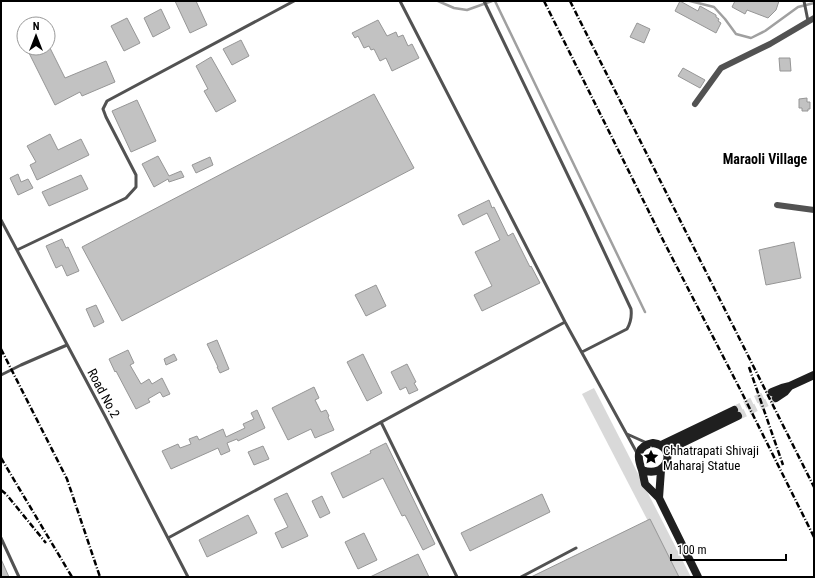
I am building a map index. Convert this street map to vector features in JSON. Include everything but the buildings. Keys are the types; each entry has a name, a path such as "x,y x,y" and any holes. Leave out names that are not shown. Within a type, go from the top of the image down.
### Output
{"street":[{"path":"695,104 721,68 770,44 811,20"},
{"path":"777,205 814,210"},
{"path":"774,395 785,392 790,386 814,375"},
{"path":"663,448 736,413"},
{"path":"659,498 661,470 666,464 668,455 663,448 657,444 649,444 642,448 638,456 645,484 659,498 698,577"},
{"path":"642,470 653,472 661,470"}],"lane":[{"path":"17,250 126,198 136,187 136,175 103,109 107,101 294,1"},
{"path":"400,1 565,322 638,456"},
{"path":"484,1 632,309 632,316 627,329 582,352"},
{"path":"804,1 811,20"},
{"name":"Road No.2","path":"1,220 188,577"},
{"path":"168,538 565,322"},
{"path":"1,375 67,345"},
{"path":"381,422 457,577"},
{"path":"627,434 649,444"},
{"path":"1,538 19,577"},
{"path":"521,577 576,548"}],"shaded area":[{"path":"594,388 691,577 677,577 582,394"}],"waterway":[{"path":"438,1 454,8 467,10 492,1"},
{"path":"495,1 645,312"},
{"path":"690,1 714,7 736,34 751,38 765,31 798,7 814,3"}],"tunnel":[{"path":"734,410 772,392"},
{"path":"738,416 776,398"}],"railway":[{"path":"544,1 664,242 814,537"},
{"path":"570,1 814,487"},
{"path":"1,349 67,479 100,577"},
{"path":"749,367 783,465"},
{"path":"1,458 72,577"},
{"path":"1,490 6,494 46,543"}],"place":[{"name":"Chhatrapati Shivaji Maharaj Statue","path":"651,457"}],"district":[{"name":"Maraoli Village","path":"765,159"}]}
